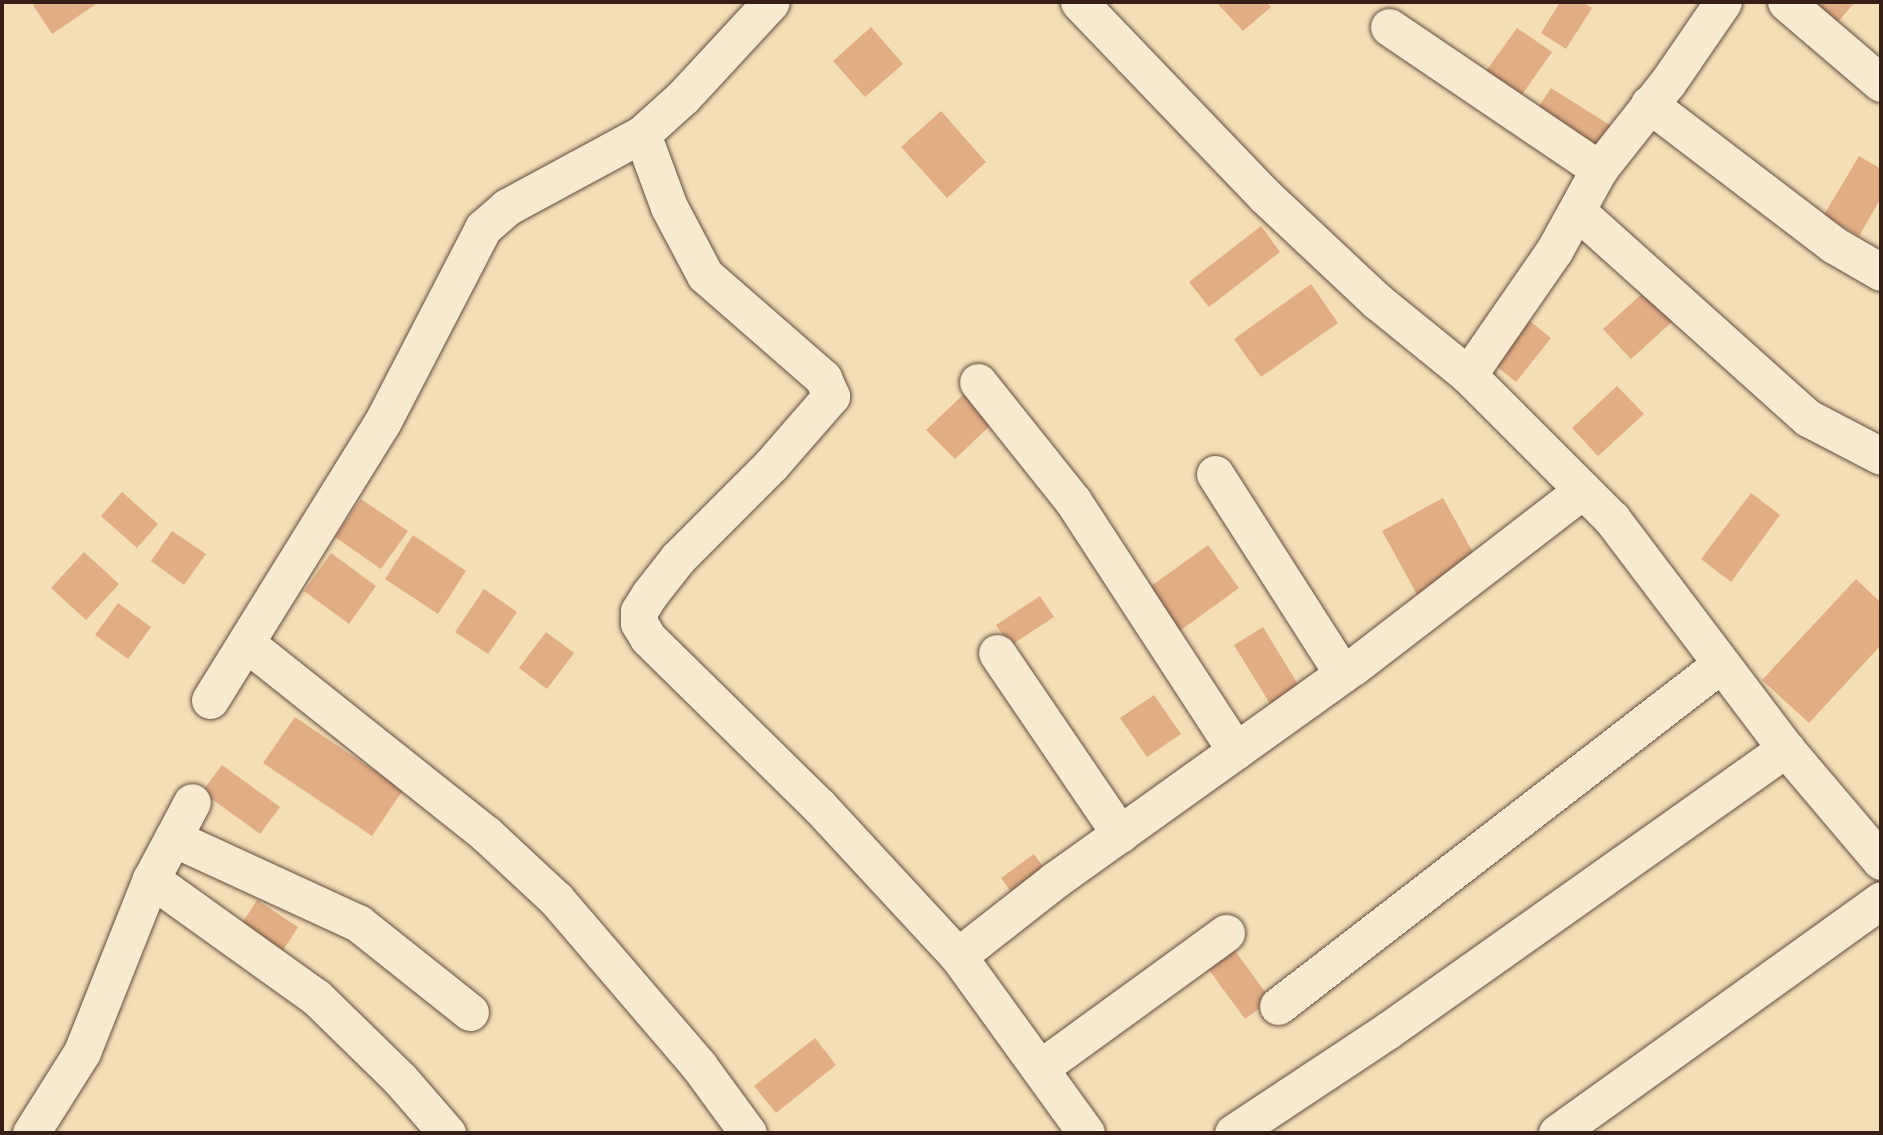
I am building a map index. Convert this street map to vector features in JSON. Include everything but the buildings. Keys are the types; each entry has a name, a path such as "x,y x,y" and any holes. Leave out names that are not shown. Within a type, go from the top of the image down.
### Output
{"street":[{"path":"210,699 382,423 483,228 506,207 642,134 682,97 771,2"},
{"path":"1079,2 1265,196 1377,301 1468,375 1612,519 1786,749 1877,842"},
{"path":"1468,375 1554,251 1599,169 1723,2"},
{"path":"1786,2 1881,83"},
{"path":"1389,27 1599,169"},
{"path":"1649,104 1835,244 1881,272"},
{"path":"642,134 669,207 705,275 823,378 831,397 771,465 678,558 639,611 639,623 648,638 819,806 958,956 1086,1133"},
{"path":"1577,211 1808,418 1881,456"},
{"path":"978,382 1073,501 1236,751"},
{"path":"1215,474 1343,674"},
{"path":"958,956 1120,834 1343,674 1583,490"},
{"path":"246,643 486,834 556,900 690,1056 748,1133"},
{"path":"997,653 1120,834"},
{"path":"1278,1006 1721,664"},
{"path":"1233,1133 1387,1031 1786,749"},
{"path":"31,1133 82,1052 151,879 192,802"},
{"path":"173,838 358,923 470,1012"},
{"path":"151,879 316,997 400,1079 447,1133"},
{"path":"1557,1133 1881,900"},
{"path":"1040,1068 1226,933"}]}
